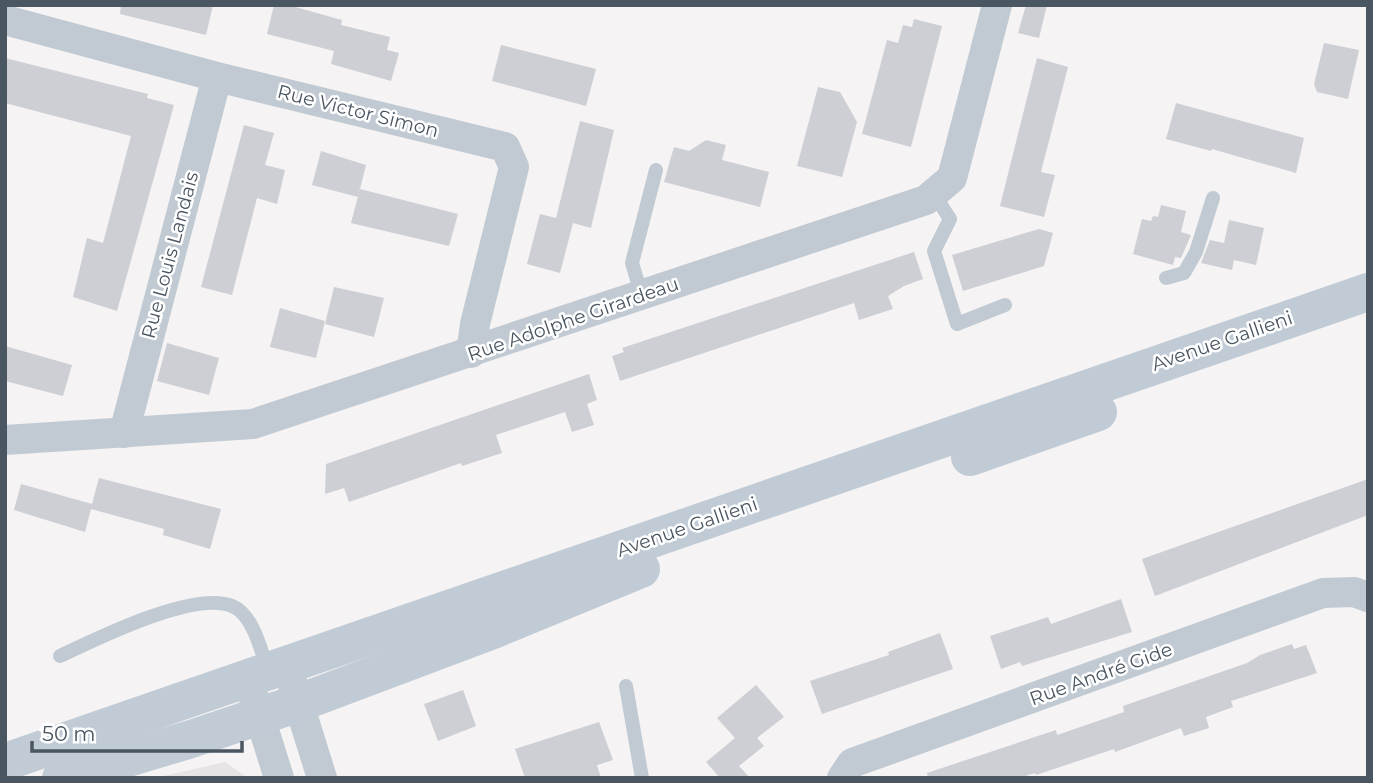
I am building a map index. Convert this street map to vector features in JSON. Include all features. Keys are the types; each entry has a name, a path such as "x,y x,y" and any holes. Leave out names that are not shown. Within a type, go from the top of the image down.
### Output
{"main road":[{"name":"Avenue Gallieni","path":"5,762 1368,292"},
{"name":"Avenue Gallieni","path":"61,778 299,703 493,630 633,572 1040,433 1368,312"}],"street":[{"name":"Rue Adolphe Girardeau","path":"5,440 253,424 926,200 952,178 997,5"},
{"name":"Rue Victor Simon","path":"5,20 217,77 505,147 514,167 475,324 471,353"},
{"name":"Rue Louis Landais","path":"124,433 217,77"},
{"name":"Rue André Gide","path":"842,778 852,763 1323,593 1354,593 1368,597"},
{"path":"267,672 299,703 321,778"},
{"path":"267,672 259,714 279,778"}],"lane":[{"path":"642,296 632,263 656,170"},
{"path":"934,194 950,219 934,251 957,324 1005,305"},
{"path":"1166,278 1185,273 1196,253 1213,198"},
{"path":"60,656 151,615 209,603 233,606 247,618 267,672"},
{"path":"625,686 642,778"}],"shaded area":[{"path":"225,762 248,778 155,778"}],"building":[{"path":"121,5 213,5 206,35 120,14"},
{"path":"274,5 288,5 342,20 341,25 390,37 387,50 399,53 391,81 331,64 334,51 267,34"},
{"path":"1026,5 1047,5 1039,38 1018,33"},
{"path":"914,19 942,26 911,147 862,134 887,40 898,43 903,25 912,27"},
{"path":"1324,43 1359,50 1348,99 1317,92 1314,84"},
{"path":"501,45 596,69 586,106 492,81"},
{"path":"5,58 148,94 147,98 174,105 117,311 73,297 87,238 103,243 131,136 5,103"},
{"path":"1037,58 1068,67 1041,172 1055,175 1044,217 1000,206"},
{"path":"818,87 840,92 857,122 842,177 797,166"},
{"path":"1176,103 1304,138 1296,173 1166,139"},
{"path":"580,121 614,130 591,228 573,223 560,273 527,264 540,214 556,218"},
{"path":"244,125 274,133 265,165 285,170 277,204 257,198 232,295 201,287"},
{"path":"706,140 726,145 722,160 769,172 760,207 664,182 674,147 689,151"},
{"path":"321,151 366,165 358,197 312,185"},
{"path":"360,189 458,214 449,246 351,223"},
{"path":"1161,205 1186,211 1181,232 1191,235 1181,258 1175,257 1173,265 1133,254 1142,219 1151,221 1153,216 1158,217"},
{"path":"1229,220 1264,228 1256,265 1234,260 1232,270 1201,263 1210,240 1224,243"},
{"path":"1039,229 1053,233 1044,266 963,291 952,255"},
{"path":"914,252 923,279 888,296 893,309 859,320 854,303 620,381 612,356 624,352 622,348"},
{"path":"334,287 384,298 374,337 325,324"},
{"path":"280,308 325,321 316,358 270,347"},
{"path":"167,343 219,358 209,395 157,381"},
{"path":"5,346 72,365 63,396 5,381"},
{"path":"589,374 597,400 587,404 594,425 572,432 565,412 496,435 502,453 462,466 461,463 349,502 344,488 325,494 326,464"},
{"path":"99,478 221,509 210,549 163,535 164,529 91,509 85,532 14,510 21,484 92,504"},
{"path":"1368,479 1368,515 1155,596 1142,559"},
{"path":"1121,599 1132,632 1022,666 1020,662 1001,669 990,636 1048,617 1051,624"},
{"path":"940,633 953,669 822,714 810,681 889,655 888,652"},
{"path":"1292,644 1294,649 1306,645 1317,673 1231,701 1233,707 1206,717 1209,728 1184,736 1181,728 1115,752 1114,749 1036,775 1035,773 1019,778 928,778 927,773 1056,730 1057,735 1124,712 1123,706 1247,663 1260,655"},
{"path":"756,685 784,717 757,738 764,746 739,766 750,778 720,778 706,762 735,738 717,718"},
{"path":"463,690 476,726 438,741 424,704"},
{"path":"599,722 613,760 597,765 601,778 525,778 515,749"}]}
